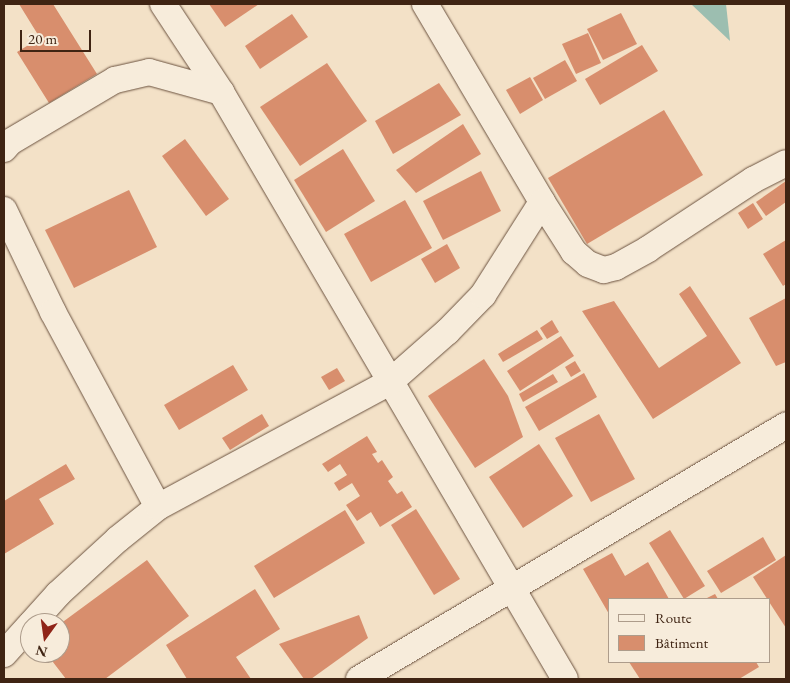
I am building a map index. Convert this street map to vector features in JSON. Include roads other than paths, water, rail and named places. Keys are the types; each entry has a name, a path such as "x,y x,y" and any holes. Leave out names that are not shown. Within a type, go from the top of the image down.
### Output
{"street":[{"path":"163,4 221,92 565,679"},
{"path":"425,4 542,202 574,252 588,264 604,270 616,267 648,249 753,180 786,163"},
{"path":"4,149 10,142 115,80 149,72 221,92"},
{"path":"41,613 65,588 118,539 158,507 390,382 448,332 483,295 542,202"},
{"path":"4,210 53,312 158,507"},
{"path":"359,679 786,425"},
{"path":"4,654 20,636"}]}
